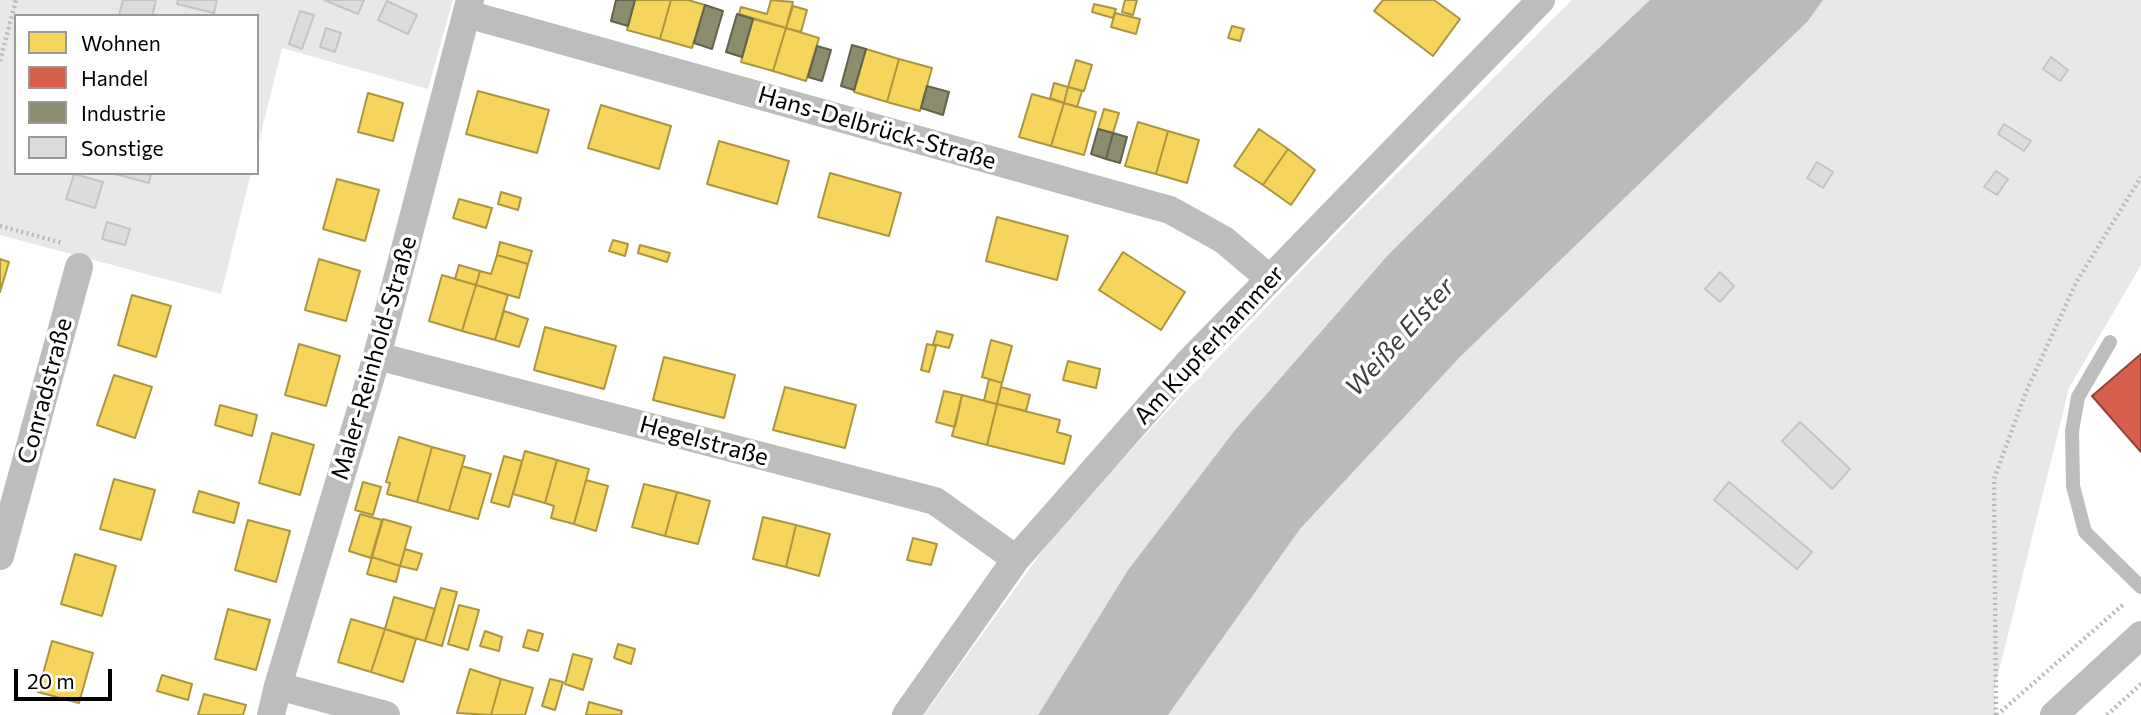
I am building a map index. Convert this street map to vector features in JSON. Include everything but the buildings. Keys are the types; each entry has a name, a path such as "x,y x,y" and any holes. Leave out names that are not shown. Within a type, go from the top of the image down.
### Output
{"street":[{"name":"Am Kupferhammer","path":"906,715 1016,559 1189,362 1541,0"},
{"name":"Hans-Delbrück-Straße","path":"468,7 1170,210 1224,240 1270,279"},
{"name":"Maler-Reinhold-Straße","path":"271,715 377,356 468,7"},
{"name":"Conradstraße","path":"0,556 79,267"},
{"name":"Hegelstraße","path":"377,356 934,501 1016,559"},
{"path":"2054,715 2141,635"},
{"path":"278,686 386,715"}],"lane":[{"path":"2110,342 2078,397 2072,432 2073,486 2085,532 2136,592"}],"path":[{"path":"0,61 16,0"},
{"path":"1997,715 1994,479 2026,393 2077,281 2141,177"},
{"path":"0,226 82,248 79,267"},
{"path":"1997,715 2136,592"},
{"path":"2107,715 2141,684"}],"shaded area":[{"path":"0,0 453,0 428,89 282,48 259,141 259,14 14,14 14,175 251,175 221,294 0,235"},
{"path":"1572,0 1650,0 1549,95 1388,255 1235,430 1128,570 1038,715 924,715 1059,528 1353,217"},
{"path":"1823,0 2141,0 2141,265 2069,388 1994,691 1996,715 1168,715 1300,529 1460,357 1808,21"}],"water":[{"name":"Weiße Elster","path":"1650,0 1823,0 1808,21 1460,357 1300,529 1168,715 1038,715 1128,570 1235,430 1388,255 1549,95"}]}
